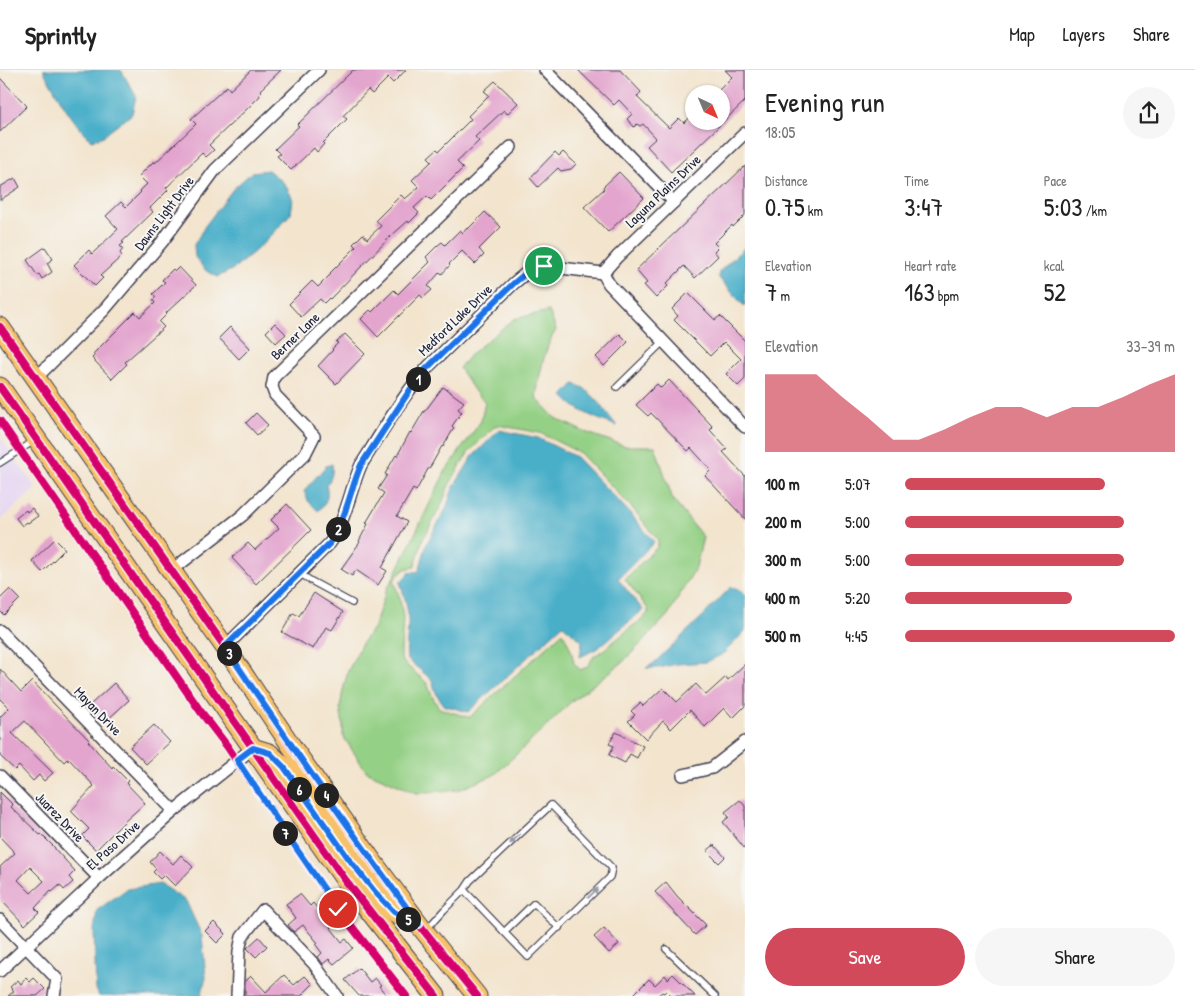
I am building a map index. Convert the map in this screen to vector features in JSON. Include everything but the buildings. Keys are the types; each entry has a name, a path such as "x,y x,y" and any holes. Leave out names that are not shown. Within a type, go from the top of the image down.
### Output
{"main road":[{"path":"0,327 372,860 422,928 477,996"},
{"path":"0,387 346,881 436,996"},
{"path":"253,748 270,753 284,767 349,859 375,892 394,912 422,928"}],"street":[{"name":"Dawns Light Drive","path":"36,378 105,309 162,242 215,170 319,70"},
{"path":"545,70 674,202"},
{"name":"Laguna Plains Drive","path":"603,273 617,257 745,133"},
{"name":"Berner Lane","path":"171,571 243,516 305,454 314,436 275,395 272,387 274,377 511,147"},
{"name":"Medford Lake Drive","path":"225,647 330,543 336,534 361,465 420,375 428,366 514,283 537,266 603,273"},
{"path":"603,273 609,284 745,427"},
{"name":"Mayan Drive","path":"0,631 174,811"},
{"path":"683,775 712,768 745,742"},
{"name":"El Paso Drive","path":"0,971 98,878 174,811 253,748"},
{"name":"Juarez Drive","path":"0,776 98,878"},
{"path":"237,996 239,951 242,937 263,910 314,964 337,996"},
{"path":"0,920 57,978 54,996"}],"lane":[{"path":"617,387 664,341"},
{"path":"0,463 36,439"},
{"path":"299,573 352,603"},
{"path":"422,928 444,910 464,890 470,881 551,805 612,868 610,877 528,957 464,890"},
{"path":"504,932 534,903 559,928"},
{"path":"666,949 715,996"}],"shaded area":[{"path":"0,437 36,488 0,521"}],"green space":[{"path":"549,311 556,330 545,354 536,398 555,418 582,431 625,446 655,446 673,500 703,537 696,567 668,615 623,662 573,700 494,775 458,790 416,793 366,771 343,736 340,708 343,690 348,671 362,643 374,627 387,588 445,472 481,421 485,402 476,393 459,368 472,353 514,319","holes":["498,425 540,433 580,453 634,510 658,540 658,546 625,579 648,609 648,613 642,620 594,656 587,667 580,670 574,663 571,650 563,632 470,717 467,717 439,708 427,683 401,659 403,617 394,581 405,569 415,567 422,541 441,506 449,485 468,453"]}],"water":[{"path":"43,70 121,70 136,96 132,114 102,137 91,140 71,116"},
{"path":"268,170 284,183 293,199 291,213 272,235 235,268 218,277 205,270 195,257 194,245 205,226 233,189 252,172"},
{"path":"745,247 745,305 743,305 719,278 719,272"},
{"path":"574,384 584,388 597,400 617,426 588,414 569,402 563,396"},
{"path":"499,430 538,438 576,457 630,513 654,542 618,579 643,610 598,648 580,657 582,641 563,625 468,712 443,705 436,693 432,680 407,659 408,613 400,582 409,573 419,571 427,543 446,509 453,488 473,456"},
{"path":"332,464 332,475 326,485 326,499 318,511 308,501 304,491 326,466"},
{"path":"731,587 745,595 745,631 723,654 707,662 646,668 654,663"},
{"path":"160,884 186,901 202,936 206,978 201,996 99,996 96,989 94,931 97,910 127,889"}],"cycle path":[{"path":"0,327 225,647 372,861 425,932 477,996"},
{"path":"0,387 346,881 436,996"},
{"path":"0,421 201,712 227,746 338,909 406,996"}],"route":[{"path":"338,909 237,760 253,748 270,753 284,767 349,859 375,892 394,912 419,924 292,747 225,647 330,543 336,534 361,465 420,375 514,283 537,266 544,266"}]}
